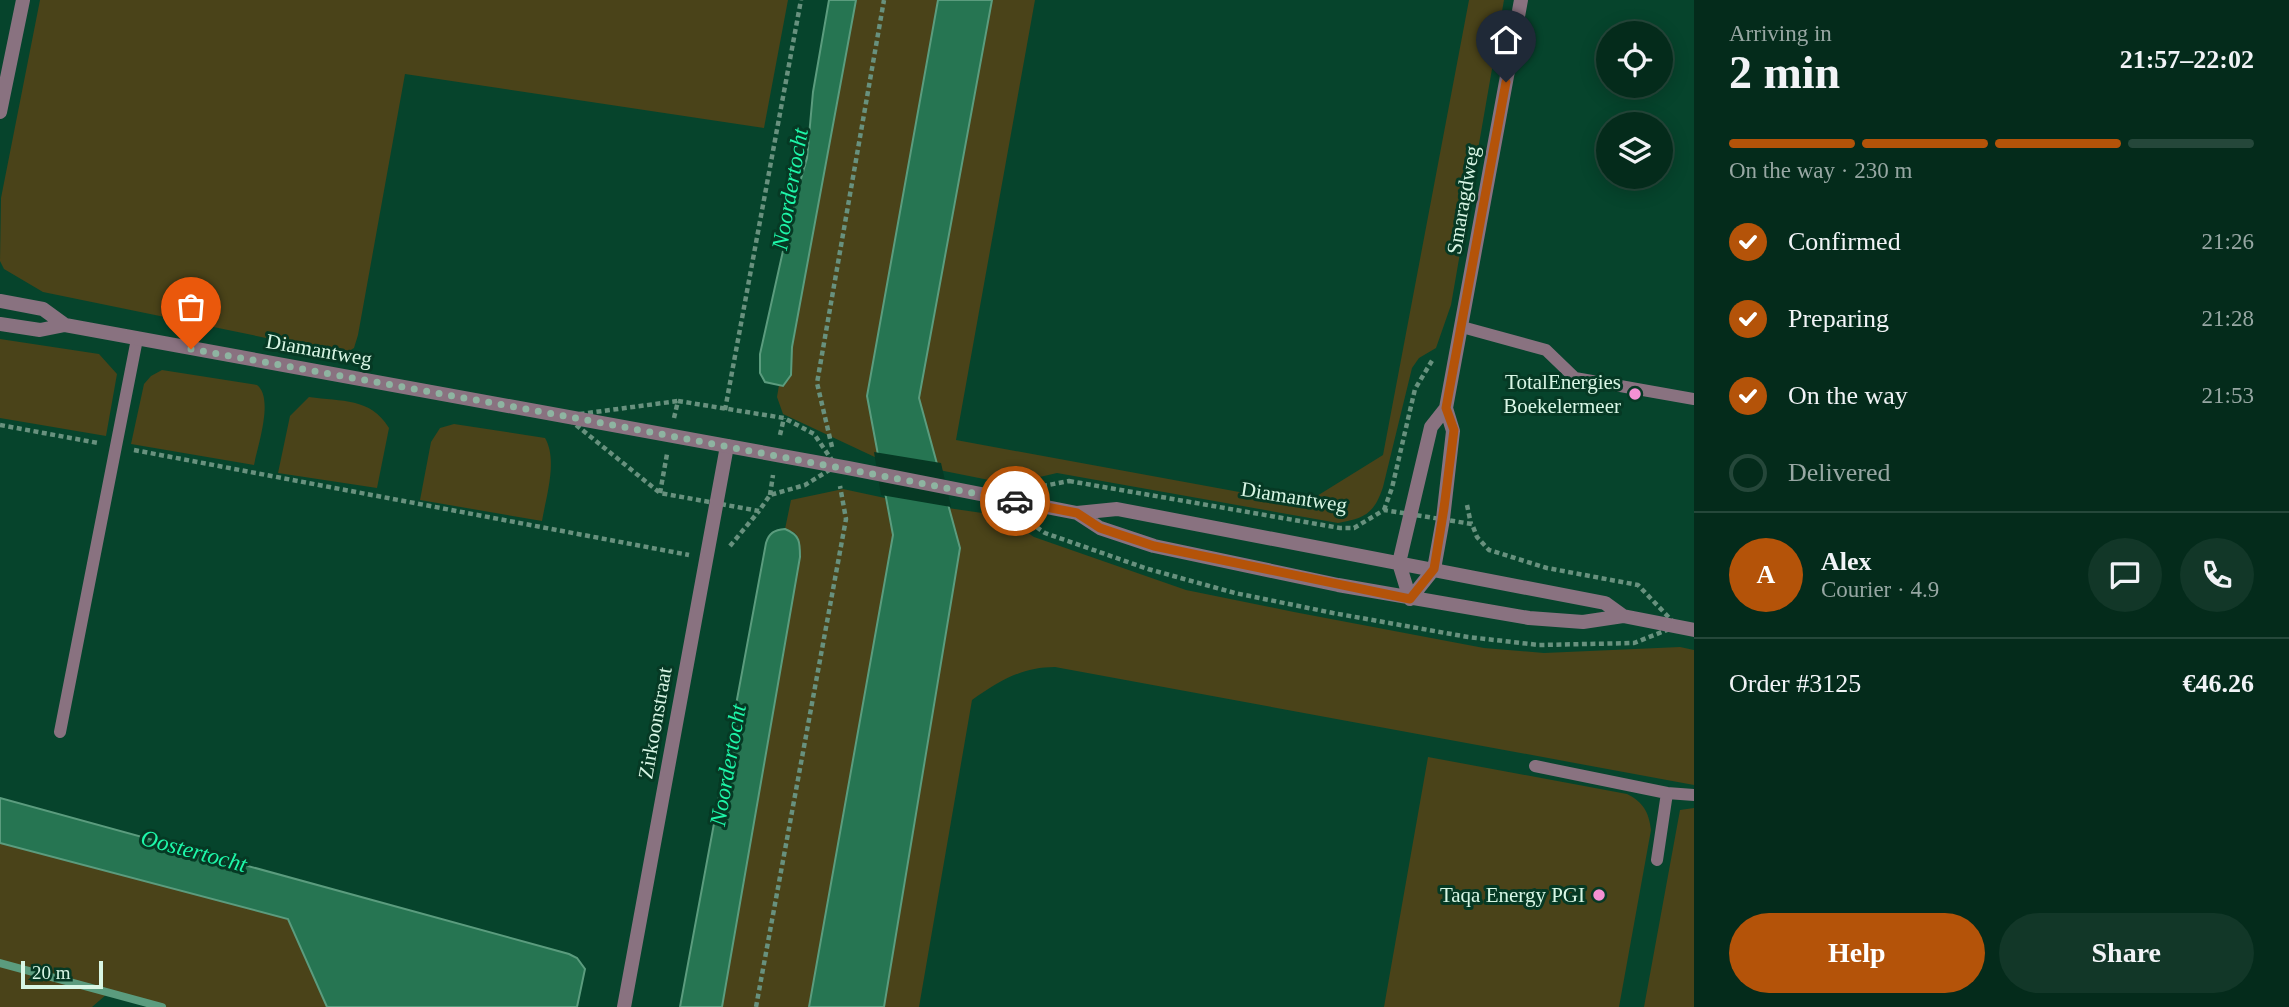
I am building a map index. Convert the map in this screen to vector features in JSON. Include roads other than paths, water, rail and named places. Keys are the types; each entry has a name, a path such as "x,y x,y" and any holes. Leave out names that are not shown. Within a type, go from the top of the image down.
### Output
{"street":[{"path":"0,112 23,0"},
{"name":"Smaragdweg","path":"1410,599 1399,563 1431,427 1446,408 1521,0"},
{"name":"Diamantweg","path":"0,301 43,309 65,325"},
{"name":"Diamantweg","path":"0,324 40,330 65,325 842,467 1077,513 1116,509 1605,603 1623,616"},
{"name":"Smaragdweg","path":"1410,599 1434,569 1454,430 1446,408"},
{"name":"Zirkoonstraat","path":"624,1007 727,446"},
{"name":"Diamantweg","path":"1077,513 1100,528 1154,546 1410,599 1529,618 1583,622 1623,616 1694,630"}],"lane":[{"path":"1462,327 1546,350 1575,378 1694,399"},
{"path":"60,732 137,339"},
{"path":"1535,766 1667,793 1694,795"},
{"path":"1657,860 1667,793"}],"water":[{"path":"829,0 856,0 792,347 791,375 783,386 765,382 760,373 760,354 793,206 807,158 813,92"},
{"path":"938,0 992,0 919,398 960,548 884,1007 809,1007 893,535 867,396"},
{"name":"Noordertocht","path":"785,529 798,540 800,557 722,1007 680,1007 766,543 772,533"},
{"path":"0,798 569,954 577,958 585,969 577,1007 327,1007 288,919 0,843"}],"waterway":[{"path":"0,963 162,1007"}],"place":[{"name":"TotalEnergies Boekelermeer","path":"1635,394"},
{"name":"Taqa Energy PGI","path":"1599,895"}],"water label":[{"name":"Oostertocht","path":"194,851"}]}
